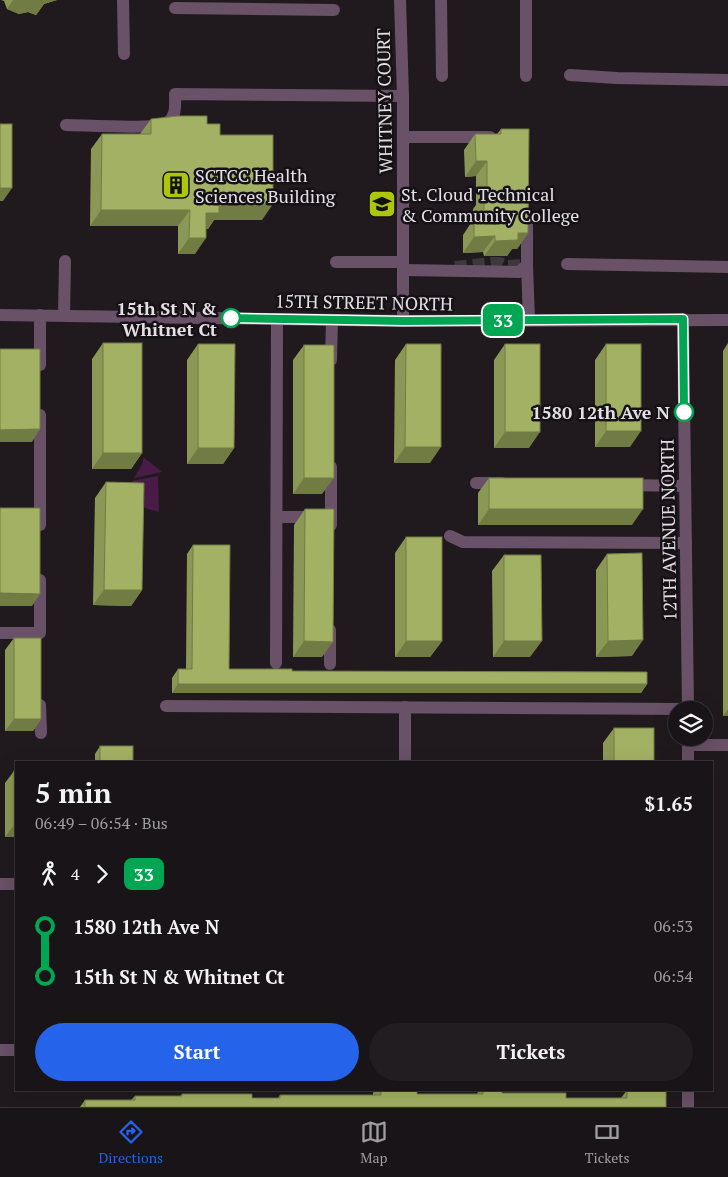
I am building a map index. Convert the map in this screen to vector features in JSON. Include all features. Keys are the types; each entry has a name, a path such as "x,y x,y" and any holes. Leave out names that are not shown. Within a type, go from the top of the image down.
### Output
{"street":[{"path":"123,0 124,54"},
{"name":"WHITNEY COURT","path":"400,0 403,96 403,321"},
{"path":"441,0 442,76"},
{"path":"526,0 526,76"},
{"path":"175,8 334,10"},
{"path":"570,75 617,78 728,80"},
{"path":"66,125 151,126 166,123 175,113 175,94 403,96"},
{"path":"403,137 498,137"},
{"path":"526,206 529,320"},
{"path":"64,315 65,261"},
{"path":"336,262 519,272 527,265"},
{"path":"567,264 728,268"},
{"name":"15TH STREET NORTH","path":"0,315 403,321 728,320"},
{"path":"40,315 40,375"},
{"path":"276,663 277,319"},
{"name":"12TH AVENUE NORTH","path":"683,319 688,701"},
{"path":"331,369 332,320"},
{"path":"40,404 40,534"},
{"path":"331,457 331,534"},
{"path":"476,483 512,483"},
{"path":"617,484 685,486"},
{"path":"277,517 330,517"},
{"path":"450,536 463,542 686,543"},
{"path":"0,633 40,637 40,563"},
{"path":"330,614 330,664"},
{"path":"40,697 40,733"},
{"path":"166,706 668,709"},
{"path":"405,707 405,761"},
{"path":"713,744 728,746"},
{"path":"688,746 688,761"},
{"path":"0,884 15,884"},
{"path":"0,1050 15,1050"},
{"path":"688,1091 688,1107"}],"shaded area":[{"path":"143,457 162,472 134,478 143,463"},
{"path":"158,476 159,512 142,507 142,501 132,481"}],"building":[{"name":"SCTCC Health Sciences Building","path":"178,116 207,116 207,124 220,124 220,135 273,135 273,204 219,204 219,213 206,213 206,238 189,238 190,210 101,210 102,134 151,134 151,119"},
{"path":"0,124 12,124 12,188 0,188"},
{"path":"501,129 529,129 528,233 518,233 518,240 495,241 495,236 474,237 474,219 484,219 484,193 487,193 487,161 476,161 475,134 501,134"},
{"path":"103,343 142,343 142,453 103,453"},
{"path":"198,344 235,344 234,448 198,448"},
{"path":"406,344 441,344 441,447 405,447"},
{"path":"505,344 540,344 540,432 505,432"},
{"path":"606,344 641,344 641,431 606,431"},
{"path":"304,345 334,345 334,478 304,478"},
{"path":"0,349 40,349 40,429 0,430"},
{"path":"489,478 643,478 643,509 489,509"},
{"path":"106,482 144,483 142,590 104,590"},
{"path":"0,508 40,508 40,594 0,593"},
{"path":"305,509 334,509 333,642 304,641"},
{"path":"406,537 442,537 442,641 406,641"},
{"path":"193,545 230,545 229,669 292,669 292,671 647,672 647,684 178,684 178,669 192,669"},
{"path":"642,553 643,640 608,641 607,554"},
{"path":"504,555 541,555 542,641 504,641"},
{"path":"14,638 41,638 41,719 14,719"},
{"path":"614,728 654,728 654,761 614,761"},
{"path":"100,746 133,746 133,761 100,761"},
{"path":"14,771 15,771 15,825"},
{"path":"381,1091 417,1091 417,1094 483,1094 483,1091 502,1091 502,1093 566,1093 566,1098 627,1098 627,1091 666,1091 666,1107 85,1107 85,1100 135,1100 135,1096 182,1096 182,1094 252,1094 252,1098 280,1098 280,1095 381,1095"}],"tunnel":[{"path":"455,267 491,263 500,263 507,266 527,265"}],"bus line":[{"name":"33","path":"231,318 403,321 683,319 684,412"}],"place":[{"name":"SCTCC Health Sciences Building","path":"176,185"},
{"name":"St. Cloud Technical & Community College","path":"382,204"},
{"name":"15th St N & Whitnet Ct","path":"231,318"},
{"name":"1580 12th Ave N","path":"684,412"}]}
